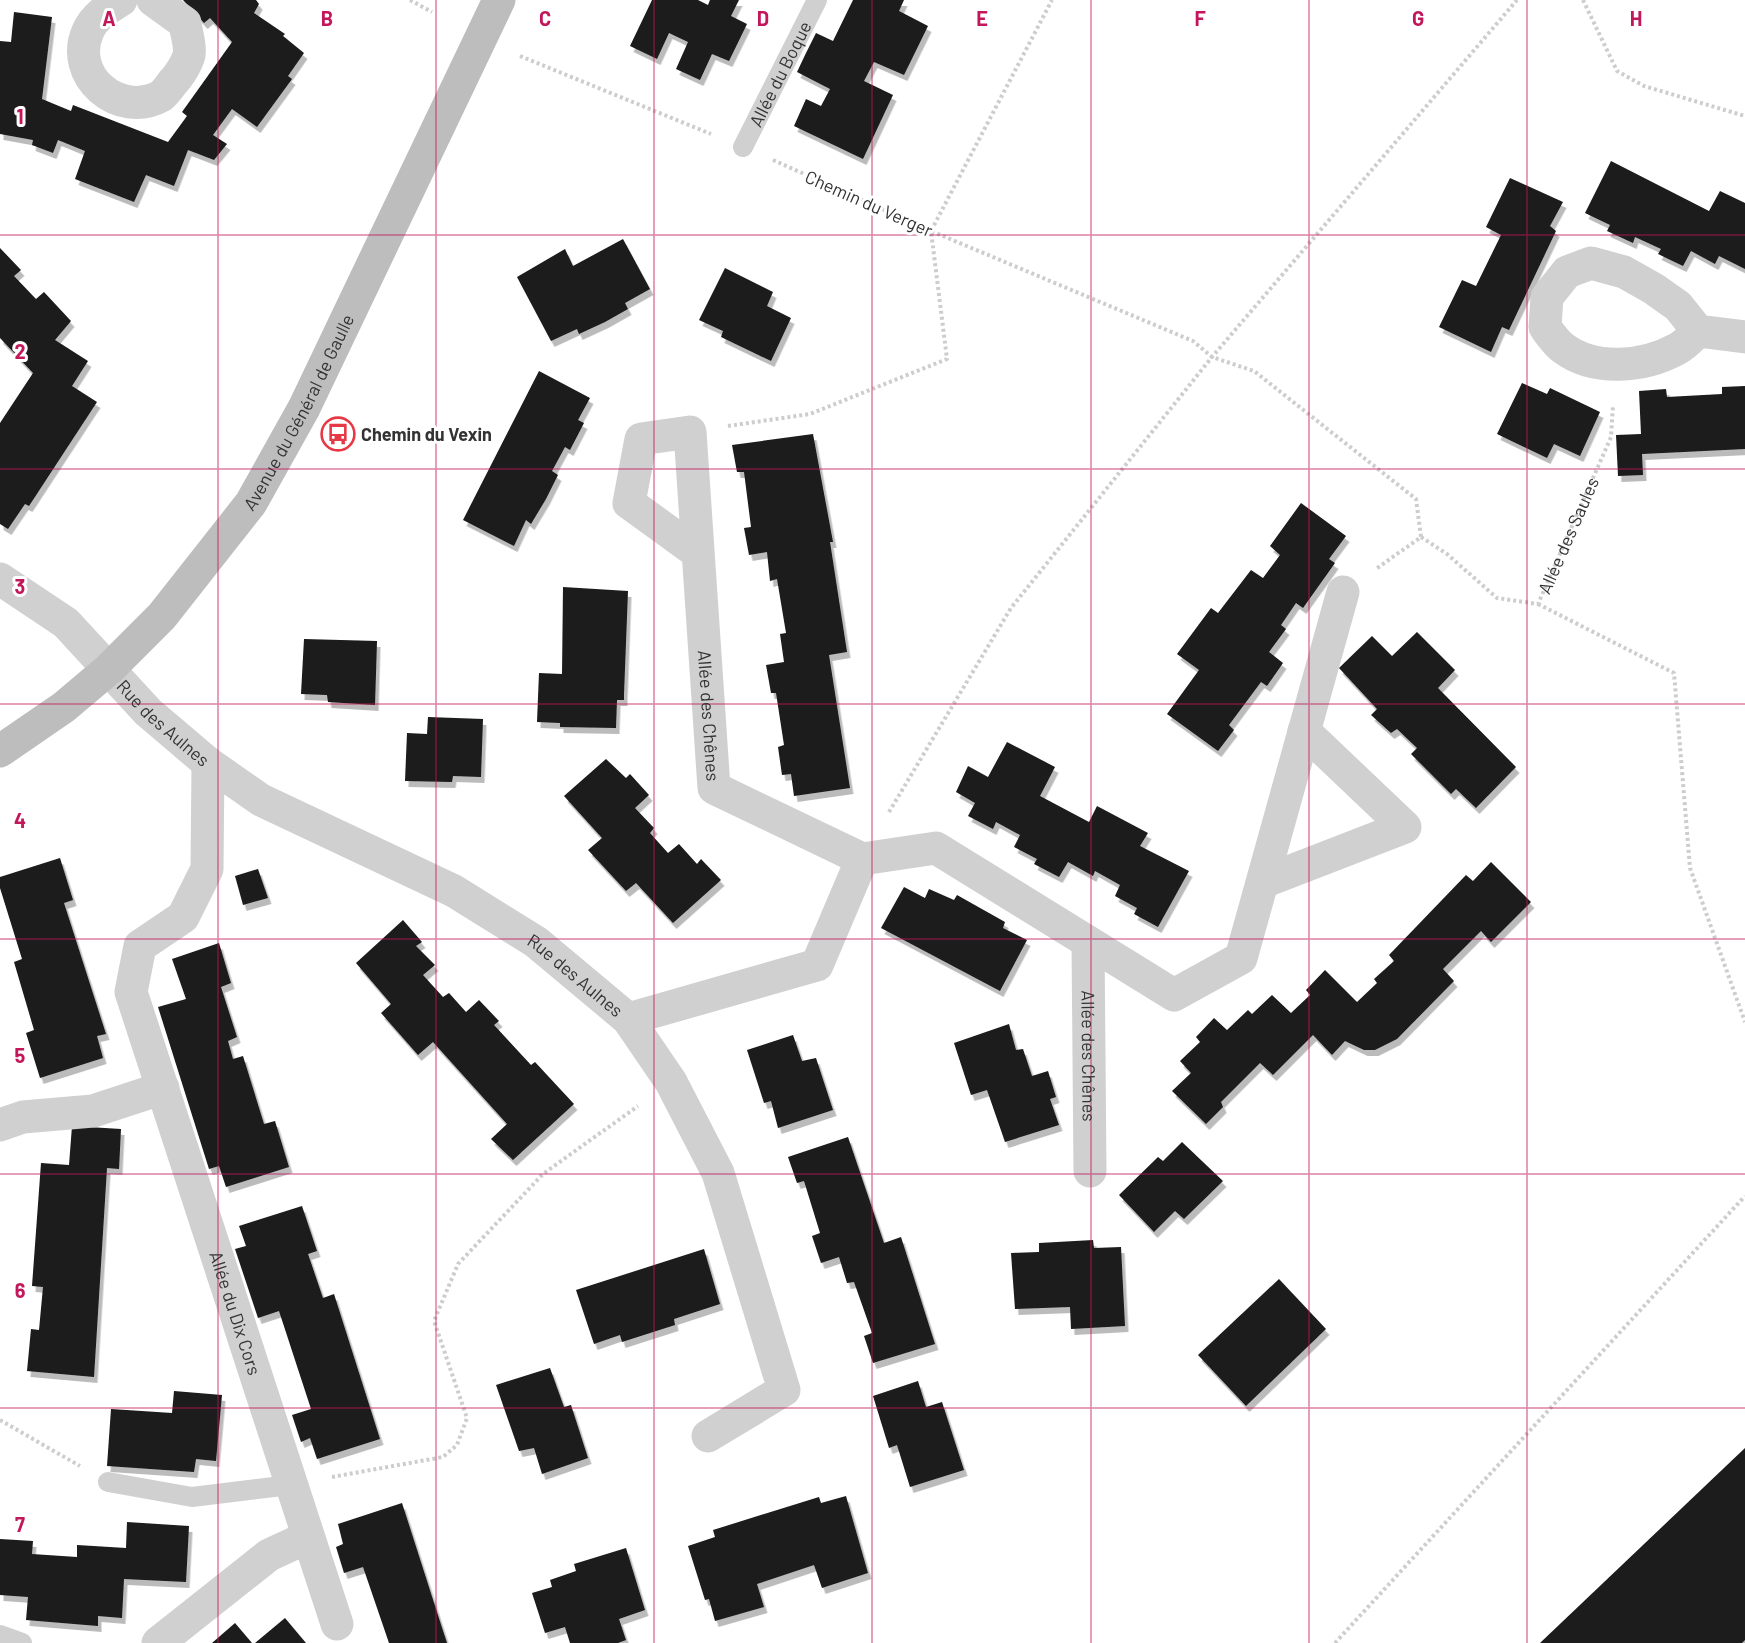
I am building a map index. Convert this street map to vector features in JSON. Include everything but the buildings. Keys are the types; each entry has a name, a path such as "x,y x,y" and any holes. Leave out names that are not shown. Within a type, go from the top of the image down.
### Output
{"street":[{"path":"121,0 102,12 88,31 84,53 89,77 108,94 132,103 161,96 177,78 190,54 184,23 153,0"},
{"name":"Avenue du Général de Gaulle","path":"0,751 64,707 109,669 162,616 251,503 304,408 499,0"},
{"path":"1698,331 1678,349 1648,360 1617,365 1590,362 1562,348 1545,327 1547,297 1567,272 1591,263 1624,272 1678,306 1698,331 1745,337"},
{"path":"690,432 641,439 629,503 698,553"},
{"name":"Allée des Chênes","path":"690,432 714,788 861,859"},
{"name":"Rue des Aulnes","path":"0,579 66,623 148,712 208,763 261,800 454,891 536,942 628,1019 671,1082 718,1173 784,1390 708,1436"},
{"path":"628,1019 817,965 861,859 936,848 1174,995 1241,958 1343,592"},
{"path":"1263,882 1405,826 1304,731"},
{"name":"Allée du Dix Cors","path":"208,763 207,869 183,917 140,946 131,992 337,1624"},
{"name":"Allée des Chênes","path":"1088,942 1089,1171"},
{"path":"0,1125 24,1117 93,1111 163,1088"},
{"path":"158,1643 269,1556 308,1536"}],"lane":[{"name":"Allée du Boque","path":"743,147 817,0"},
{"path":"108,1482 192,1497 290,1485"},
{"path":"0,1635 22,1643"}],"path":[{"path":"410,0 432,12"},
{"path":"690,432 810,414 947,359 931,231 1052,0"},
{"path":"861,859 1011,608 1212,357 1517,0"},
{"path":"1583,0 1617,71 1644,86 1745,116"},
{"name":"Chemin du Verger","path":"520,56 743,147 931,231 1193,341 1212,357 1254,371 1416,499 1421,537"},
{"name":"Allée des Saules","path":"1421,537 1447,554 1497,598 1538,604 1611,437 1617,365"},
{"path":"1343,592 1421,537"},
{"path":"1538,604 1674,674 1690,868 1745,1022"},
{"path":"290,1485 443,1457 458,1445 466,1418 434,1321 458,1264 543,1174 671,1082"},
{"path":"1335,1643 1745,1196"},
{"path":"0,1420 108,1482"}],"place":[{"name":"Chemin du Vexin","path":"338,434"}]}
